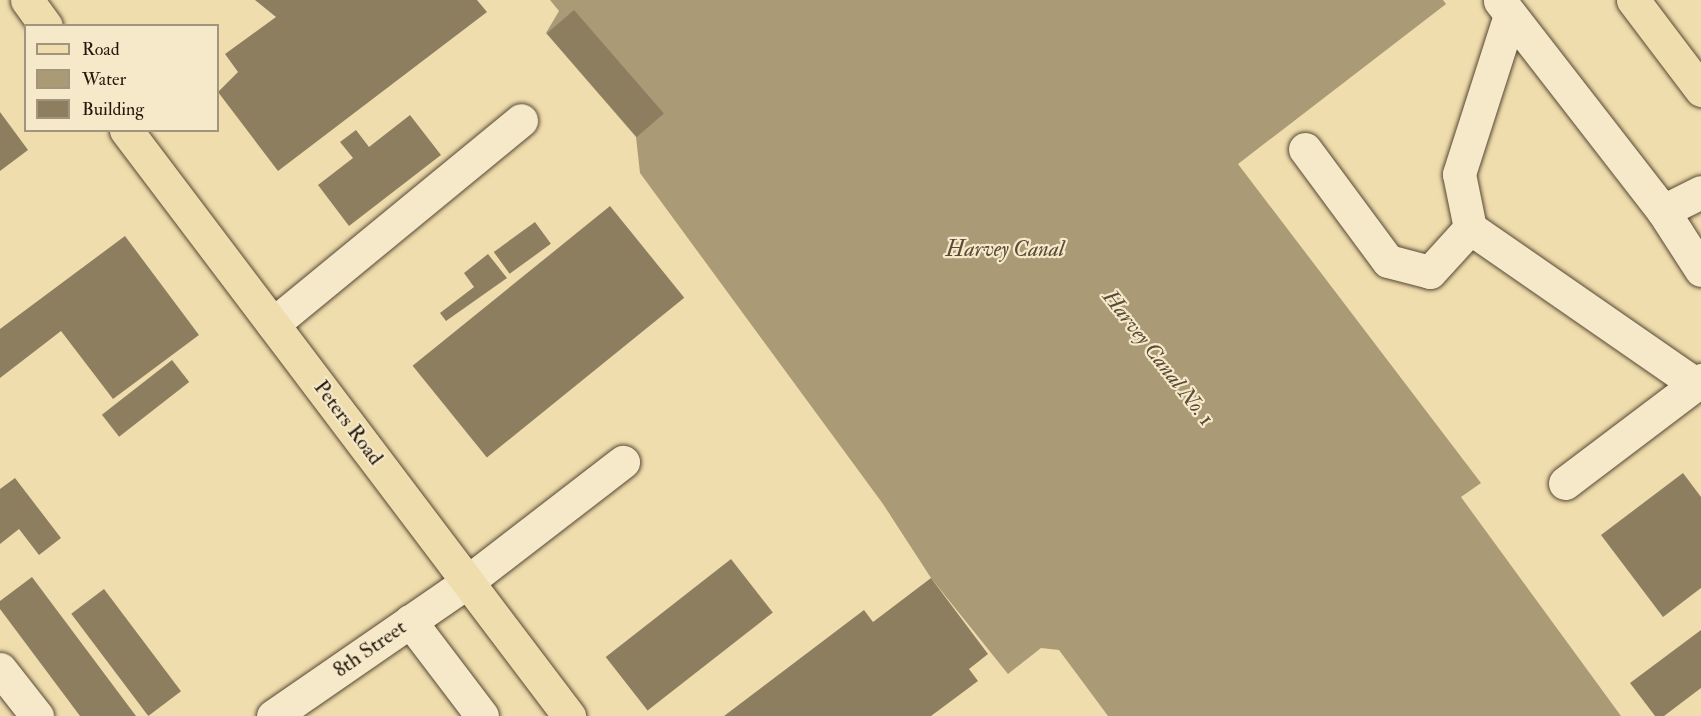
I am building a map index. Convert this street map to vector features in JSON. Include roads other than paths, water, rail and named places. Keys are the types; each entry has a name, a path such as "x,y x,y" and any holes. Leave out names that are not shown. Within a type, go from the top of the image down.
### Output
{"main road":[{"path":"27,0 45,24"},
{"path":"1633,0 1701,90"},
{"name":"Peters Road","path":"128,132 569,716"}],"street":[{"path":"1504,7 1663,211 1701,270"},
{"path":"1504,7 1459,174 1470,228 1698,382 1565,483"},
{"path":"273,324 521,120"},
{"path":"1305,149 1388,261 1430,273 1470,228"},
{"path":"1663,211 1701,192"},
{"name":"8th Street","path":"273,716 467,582 624,462"},
{"path":"410,621 482,716"},
{"path":"0,669 37,716"}],"water":[{"name":"Harvey Canal","path":"550,0 1443,0 1446,4 1238,164 1481,483 1461,497 1621,716 1108,716 1059,650 1041,648 1008,674 931,578 883,504 640,173 636,137 546,33 559,11"}],"water label":[{"name":"Harvey Canal No. 1","path":"1158,358"}]}
